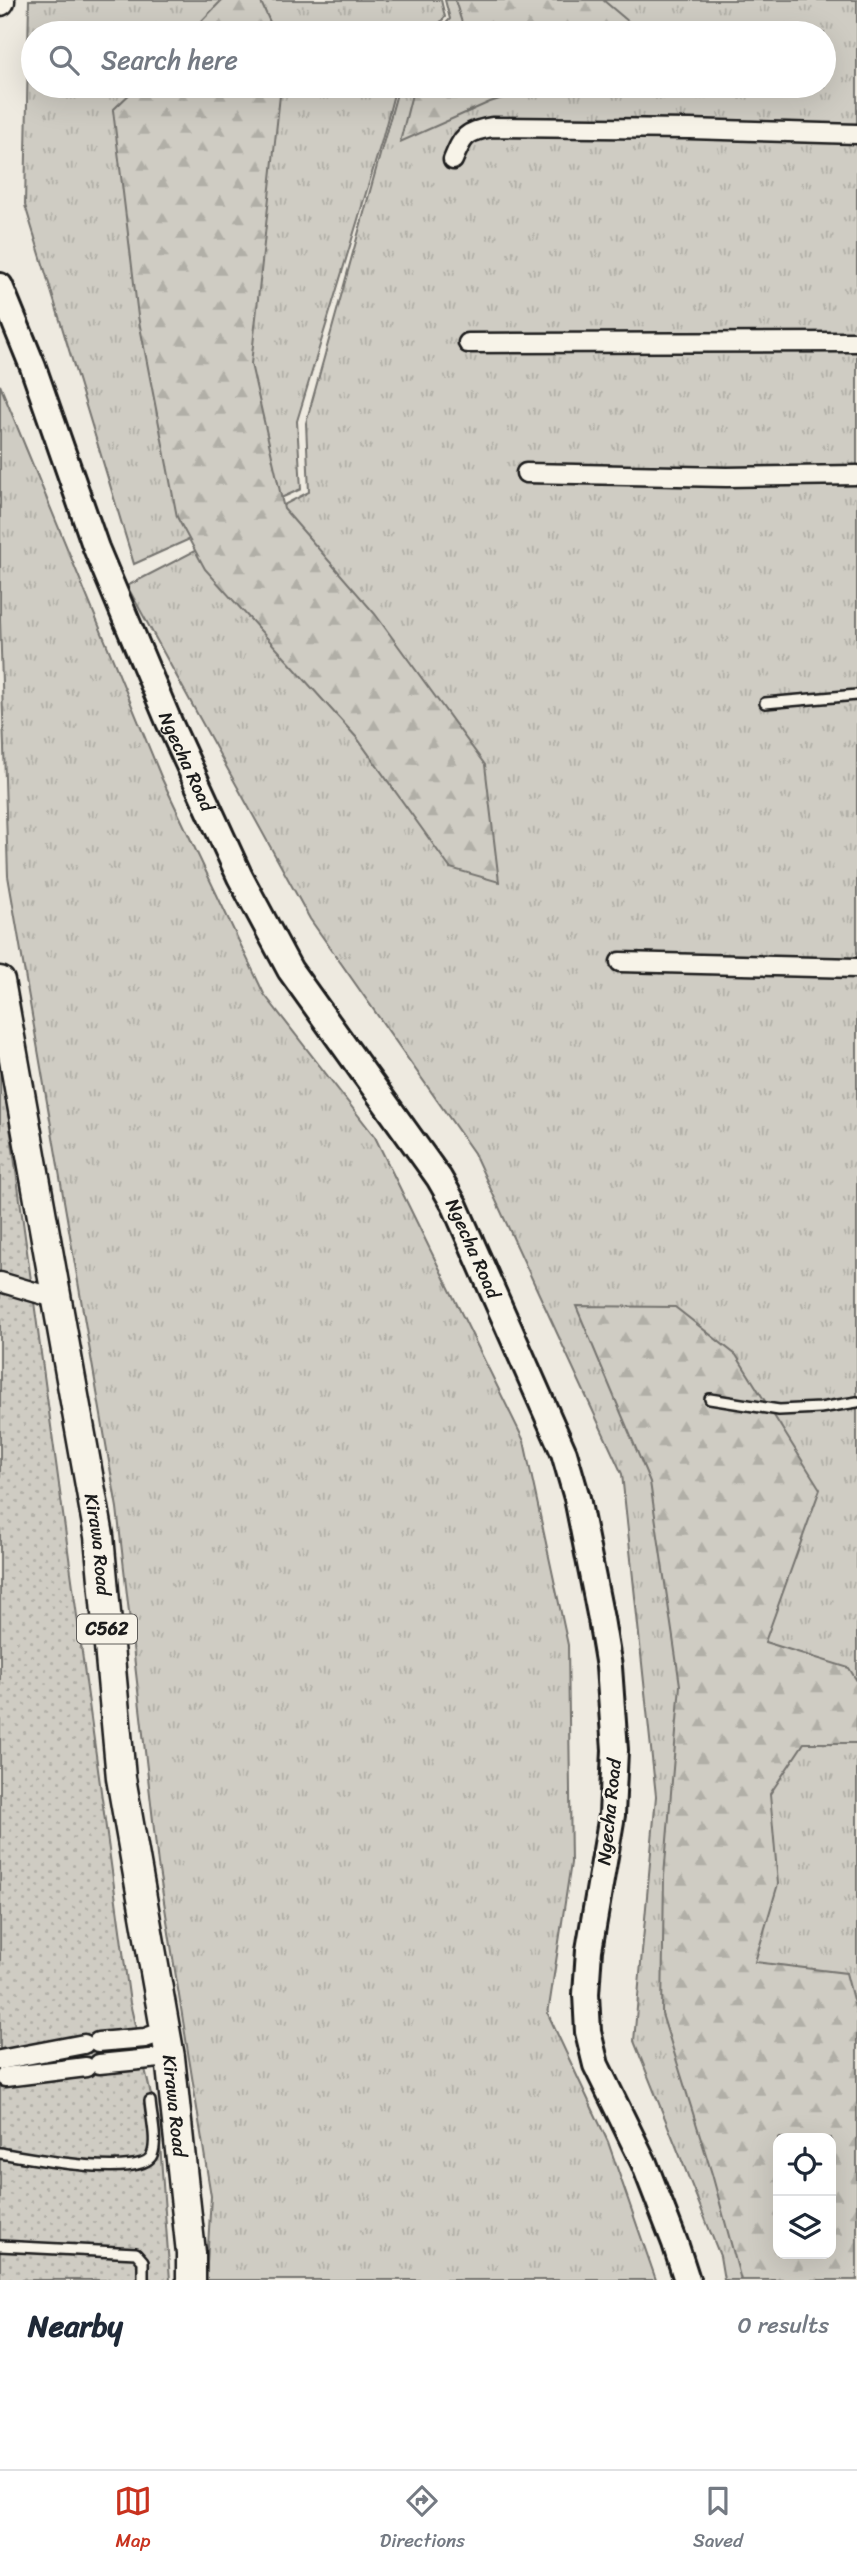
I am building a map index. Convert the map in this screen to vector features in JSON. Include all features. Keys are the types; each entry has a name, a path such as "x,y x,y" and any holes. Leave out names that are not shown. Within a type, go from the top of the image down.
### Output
{"main road":[{"name":"Ngecha Road","path":"0,286 33,367 96,548 174,733 240,877 290,970 455,1206 564,1453 577,1498 601,1619 609,1667 615,1750 612,1815 589,1950 586,1994 588,2032 596,2065 644,2163 687,2280"},
{"name":"Kirawa Road","path":"0,981 99,1536 125,1811 168,2044 191,2253 191,2280"}],"street":[{"path":"453,160 462,138 473,130 492,127 857,134"},
{"path":"468,343 857,342"},
{"path":"526,473 727,477 857,475"},
{"path":"620,962 857,968"},
{"path":"0,1282 58,1298"},
{"path":"1,2071 91,2043 145,2038 168,2044"},
{"path":"1,2071 92,2065 168,2044"}],"lane":[{"path":"765,704 857,695"},
{"path":"710,1399 779,1410 820,1408 857,1402"},
{"path":"0,2153 56,2163 123,2166 145,2163 152,2156 150,2101"},
{"path":"0,2246 136,2253 143,2261 143,2280"}],"green space":[{"path":"29,0 441,0 445,17 442,21 29,21"},
{"path":"222,0 260,0 270,21 202,21"},
{"path":"445,0 857,0 857,2280 724,2280 720,2256 634,2041 656,1796 622,1474 474,1153 310,919 127,586 309,492 306,423 396,98 836,98 836,21 448,21 450,19"},
{"path":"455,0 603,0 628,21 461,21"},
{"path":"27,98 393,98 297,421 301,489 134,564 25,205"},
{"path":"126,98 280,98 251,364 284,509 375,614 485,765 499,882 450,868 357,738 205,569 177,517 138,316 113,110"},
{"path":"411,98 503,98 490,102 400,142"},
{"path":"0,385 162,779 264,994 375,1137 524,1441 568,1645 571,1863 548,2014 608,2142 656,2280 206,2280 211,2196 158,1864 117,1508 8,876 0,619"},
{"path":"0,1054 130,2003 159,2130 170,2280 0,2280"},
{"path":"576,1306 675,1307 736,1355 820,1489 765,1642 849,1668 857,1681 857,1743 804,1743 770,1794 778,1884 755,1962 846,1973 857,2015 857,2280 741,2280 712,2174 662,2014 664,1876 680,1685 650,1482"}]}
